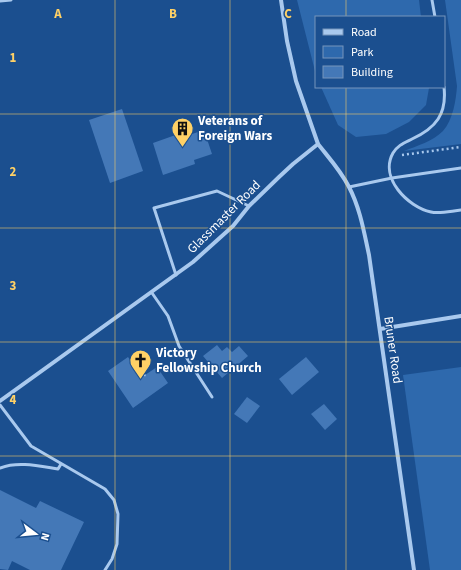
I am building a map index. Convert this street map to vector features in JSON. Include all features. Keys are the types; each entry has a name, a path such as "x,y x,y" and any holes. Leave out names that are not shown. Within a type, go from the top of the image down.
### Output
{"street":[{"path":"281,0 287,41 296,81 318,144"},
{"name":"Bruner Road","path":"318,144 349,187 363,224 380,329 414,570"},
{"name":"Glassmaster Road","path":"0,401 61,356 152,293 207,251 233,226 249,206 293,164 318,144"},
{"path":"380,329 461,316"}],"lane":[{"path":"0,2 11,0"},
{"path":"432,0 435,16"},
{"path":"444,88 444,103 442,112 435,124 426,132 401,144 394,151 391,157 390,168 392,178 402,196 419,208 431,212 461,210"},
{"path":"349,187 392,178 461,168"},
{"path":"176,275 154,208 217,190 249,206"},
{"path":"152,293 168,316 179,346 212,396"},
{"path":"0,404 31,446 105,489 114,500 118,514 117,544 112,559 105,570"},
{"path":"0,468 14,465 26,465 58,469 61,464"}],"path":[{"path":"391,157 461,147"},
{"path":"144,376 146,372"}],"green space":[{"path":"297,0 419,0 421,16 315,16 315,71"},
{"path":"445,0 461,0 461,144 404,151 425,143 439,135 449,121 453,110 457,86"},
{"path":"321,88 429,88 426,105 409,122 386,134 356,137 338,125"},
{"path":"461,367 461,570 430,570 403,375"}],"building":[{"path":"122,109 143,171 110,183 89,120"},
{"name":"Veterans of Foreign Wars","path":"204,130 212,154 194,160 195,164 163,175 153,143 184,132 186,136"},
{"path":"217,345 222,351 227,347 232,352 239,346 248,356 222,378 203,356"},
{"name":"Victory Fellowship Church","path":"128,357 142,377 157,367 168,383 133,408 108,371"},
{"path":"306,357 319,372 292,395 279,379"},
{"path":"247,397 260,406 247,423 234,414"},
{"path":"324,404 337,419 325,430 311,414"},
{"path":"0,490 36,508 40,501 84,522 61,570 30,570 12,561 8,570 0,569"}],"place":[{"name":"Veterans of Foreign Wars","path":"182,148"},
{"name":"Victory Fellowship Church","path":"140,380"}]}
